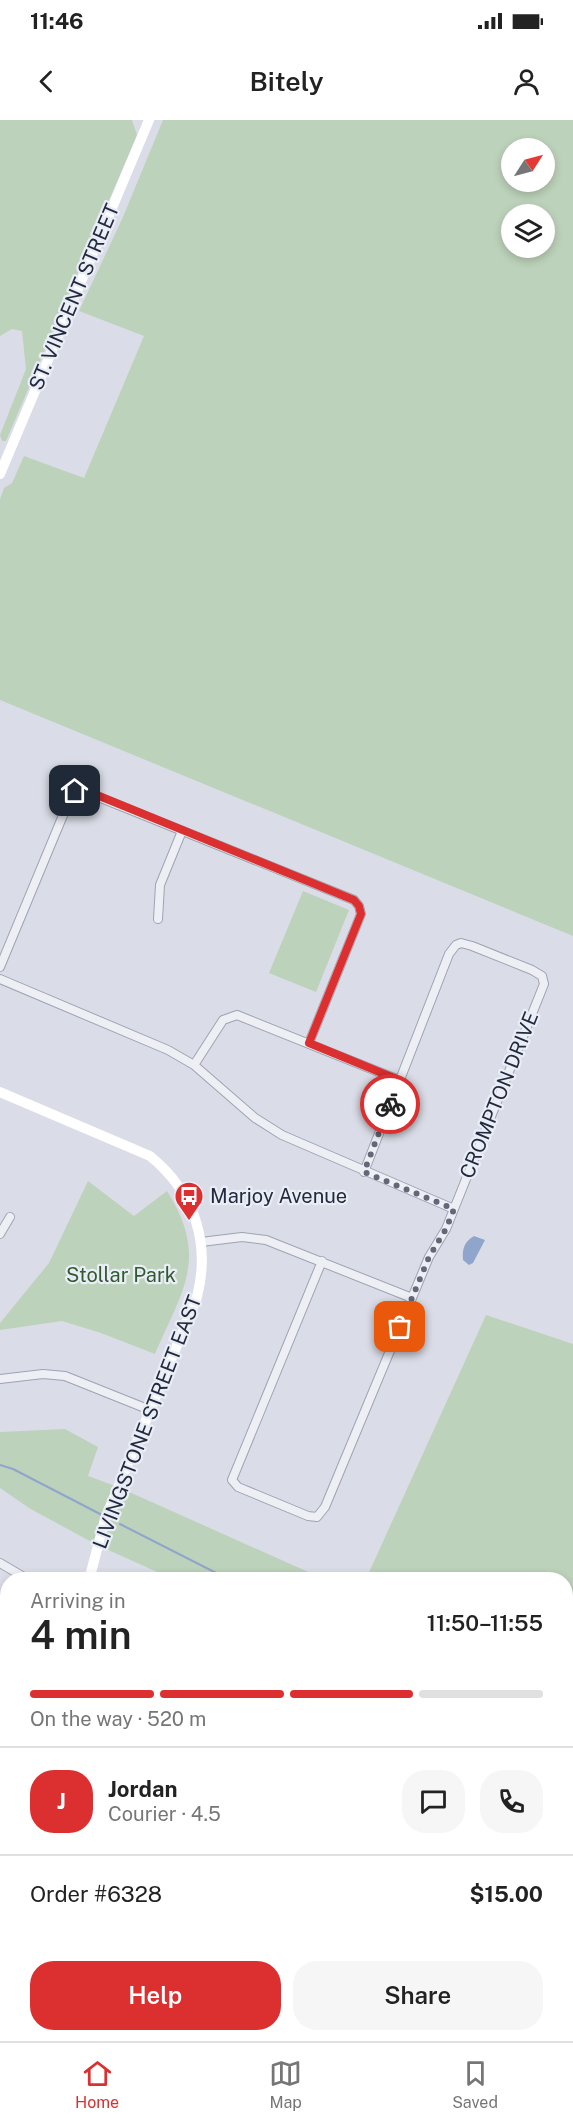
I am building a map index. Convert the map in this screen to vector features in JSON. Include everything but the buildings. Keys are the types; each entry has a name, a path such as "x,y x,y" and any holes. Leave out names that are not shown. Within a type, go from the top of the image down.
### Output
{"street":[{"name":"ST. VINCENT STREET","path":"1,469 149,120"},
{"path":"0,967 71,796 75,791 87,791 354,900 361,914 309,1043"},
{"path":"158,919 160,885 182,831"},
{"name":"CROMPTON DRIVE","path":"322,1261 233,1473 234,1484 244,1490 308,1516 316,1517 322,1514 429,1257 446,1229 544,984 542,976 472,946 456,945 449,954 364,1172"},
{"path":"0,979 153,1042 194,1065 255,1118 296,1142 454,1209"},
{"path":"194,1065 223,1020 237,1015 399,1080"},
{"name":"LIVINGSTONE STREET EAST","path":"0,1092 150,1156 183,1190 193,1211 201,1242 203,1264 196,1297 105,1519 91,1572"},
{"path":"0,1234 10,1216"},
{"path":"201,1242 253,1237 274,1242 412,1298"},
{"path":"0,1379 43,1374 65,1376 150,1410"},
{"path":"0,1563 15,1572"}],"green space":[{"path":"0,120 132,120 137,135 6,441 2,441 0,435 26,369 22,331 12,329 0,336"},
{"path":"163,120 573,120 573,936 0,700 0,499 4,488 12,483 24,456 84,478 144,336 79,311 123,217"},
{"path":"303,891 349,910 316,992 269,973"},
{"name":"Stollar Park","path":"88,1181 134,1216 167,1191 180,1215 187,1236 189,1255 187,1273 175,1311 155,1354 62,1321 0,1330 0,1323 49,1263"},
{"path":"486,1315 573,1344 573,1572 369,1572"},
{"path":"65,1429 98,1447 88,1476 118,1487 308,1572 157,1572 97,1545 29,1508 0,1488 0,1432"}],"water":[{"path":"474,1236 485,1240 473,1263 469,1265 463,1260 463,1249"}],"waterway":[{"path":"0,1465 13,1469 102,1515"},
{"path":"120,1524 214,1572"}],"way so far":[{"path":"390,1104 364,1172 454,1209 446,1229 429,1257 400,1327"}],"place":[{"name":"Marjoy Avenue","path":"189,1222"}],"route":[{"path":"75,791 87,791 354,900 361,914 309,1043 399,1080 390,1104"}]}
